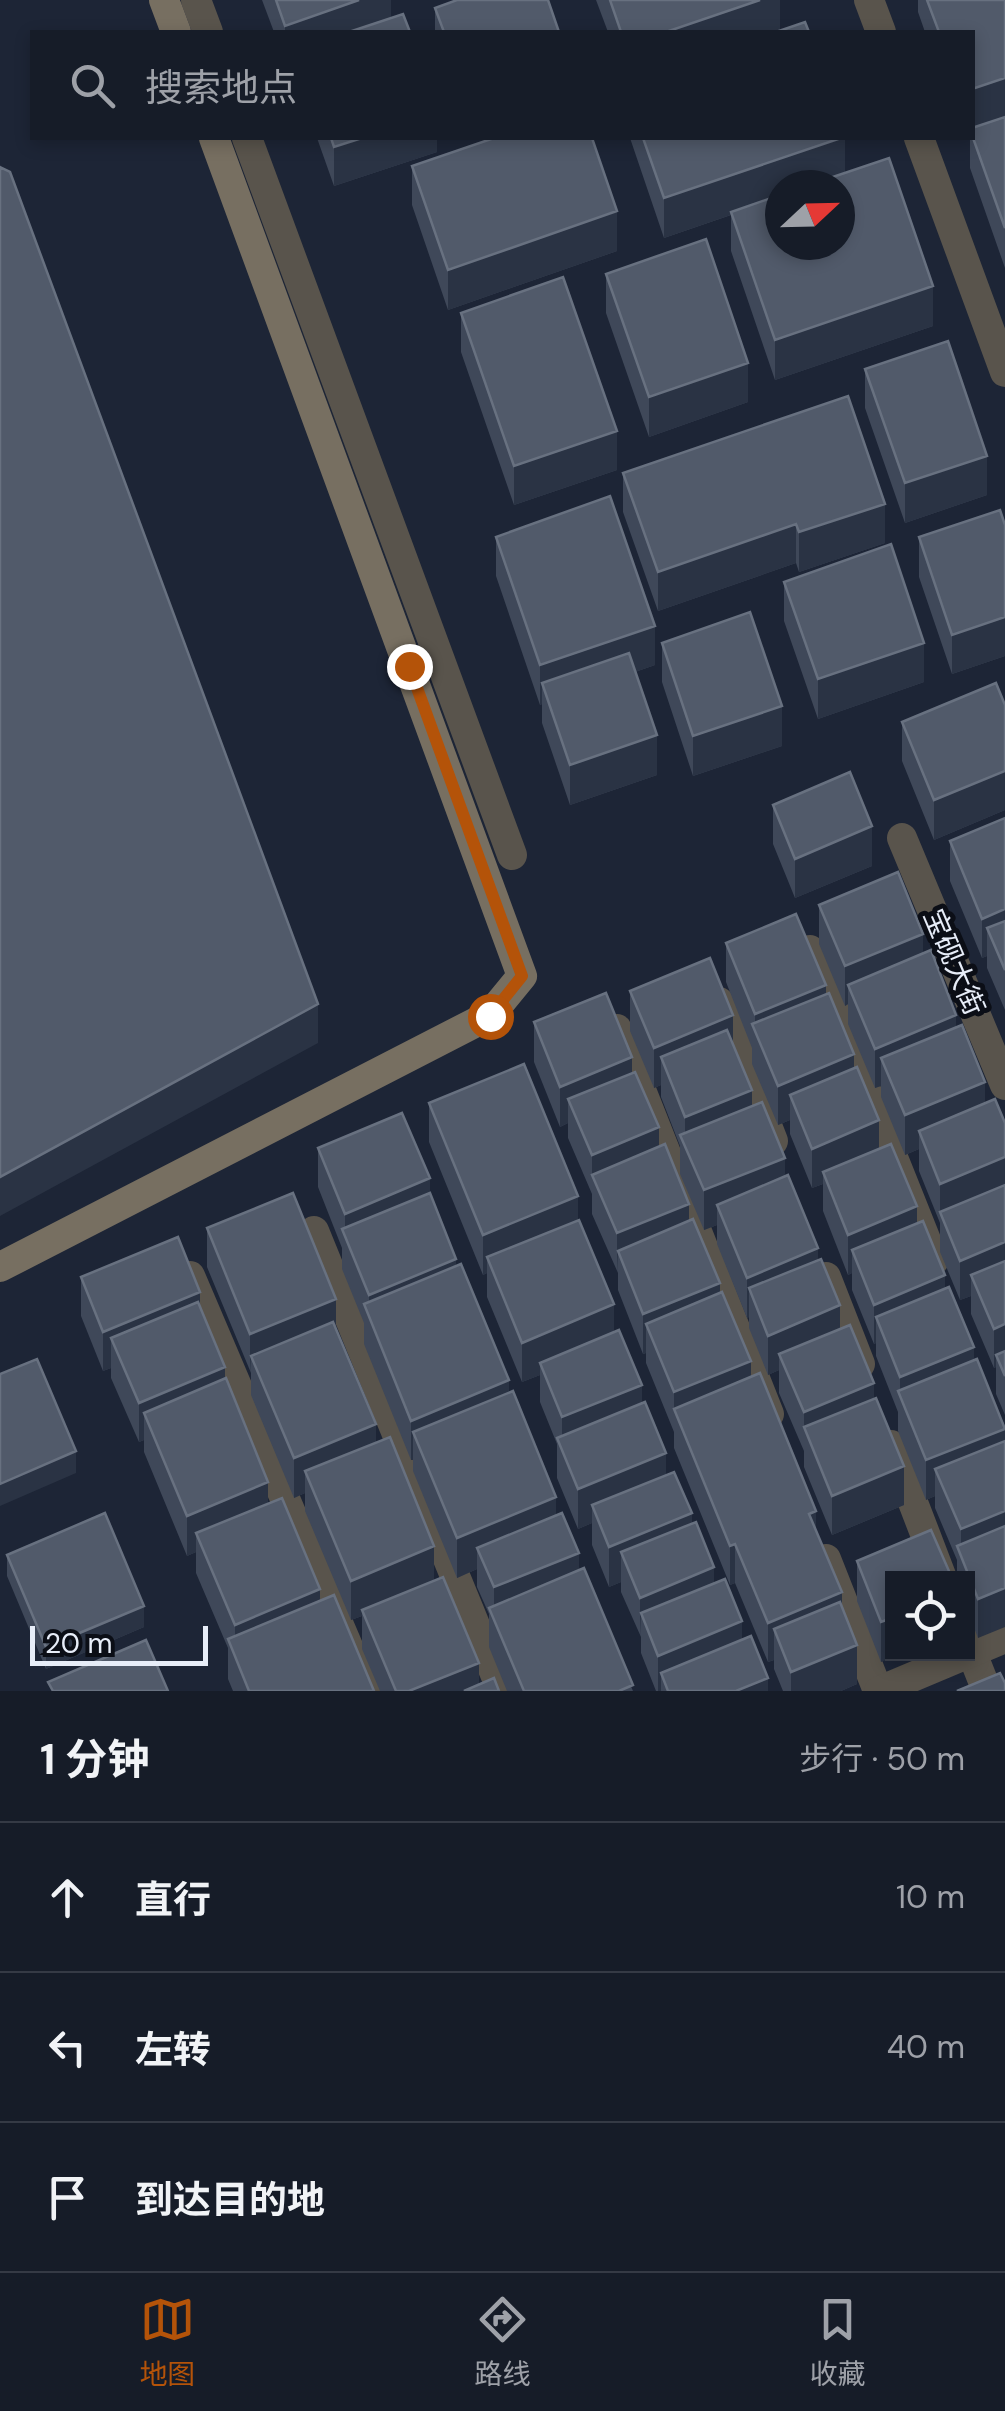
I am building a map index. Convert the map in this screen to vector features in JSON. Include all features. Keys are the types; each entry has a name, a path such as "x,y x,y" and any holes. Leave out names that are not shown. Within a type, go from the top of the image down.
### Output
{"street":[{"path":"164,0 175,30"},
{"path":"196,0 207,30"},
{"path":"869,0 880,30"},
{"path":"0,1267 490,1016 522,976 215,140"},
{"path":"247,140 512,855"},
{"path":"921,140 1005,372"},
{"name":"宝砚大街","path":"902,838 1005,1085"},
{"path":"807,942 946,1292"},
{"path":"707,971 786,1173"},
{"path":"616,1026 776,1432"},
{"path":"314,1231 502,1691"},
{"path":"814,1247 939,1571"},
{"path":"190,1276 367,1691"},
{"path":"813,1525 879,1691 942,1661"},
{"path":"975,1646 1005,1638"},
{"path":"974,1661 987,1691"}],"building":[{"path":"276,0 359,0 285,26"},
{"path":"457,0 548,0 558,30 443,30 435,8"},
{"path":"610,0 760,0 672,30 620,30"},
{"path":"927,0 1005,0 1005,78 975,88 975,30 938,30"},
{"path":"403,14 409,30 355,30"},
{"path":"805,22 808,30 782,30"},
{"path":"1005,117 1005,228 974,140 975,127"},
{"path":"332,140 356,140 334,147"},
{"path":"488,140 593,140 617,211 448,270 412,166"},
{"path":"644,140 835,140 664,198"},
{"path":"889,158 933,286 775,340 731,212 765,200 765,260 855,260 853,170"},
{"path":"0,167 10,172 318,1004 0,1177"},
{"path":"706,239 748,363 649,397 606,274"},
{"path":"563,277 617,431 514,466 461,313"},
{"path":"948,341 987,456 905,483 865,369"},
{"path":"848,396 885,504 799,532 796,524 658,572 623,473"},
{"path":"610,496 655,626 540,665 496,537"},
{"path":"1000,510 1005,525 1005,617 952,635 919,537"},
{"path":"891,544 924,643 818,679 784,582"},
{"path":"750,612 782,706 693,736 662,643"},
{"path":"629,653 657,735 570,765 542,683"},
{"path":"996,683 1005,705 1005,771 934,800 902,722"},
{"path":"850,772 872,826 795,859 773,805"},
{"path":"1005,818 1005,909 982,919 950,841"},
{"path":"898,872 923,934 845,966 819,905"},
{"path":"796,914 826,985 755,1014 726,943"},
{"path":"1005,921 1005,970 987,928"},
{"path":"931,950 956,1015 875,1049 848,985"},
{"path":"710,958 733,1015 654,1048 630,991"},
{"path":"606,993 632,1057 560,1087 534,1022"},
{"path":"829,993 854,1054 778,1086 752,1024"},
{"path":"962,1025 985,1082 905,1115 881,1058"},
{"path":"727,1030 752,1090 685,1117 661,1057"},
{"path":"524,1064 578,1196 483,1235 429,1103"},
{"path":"857,1067 879,1120 812,1149 790,1095"},
{"path":"635,1072 659,1127 592,1155 568,1099"},
{"path":"995,1099 1005,1123 1005,1157 940,1184 919,1131"},
{"path":"762,1102 785,1158 704,1190 680,1135"},
{"path":"402,1113 430,1178 345,1214 318,1148"},
{"path":"665,1144 689,1204 617,1233 592,1175"},
{"path":"891,1144 917,1206 848,1235 823,1172"},
{"path":"788,1175 818,1248 747,1278 717,1205"},
{"path":"1005,1185 1005,1242 960,1261 940,1212"},
{"path":"293,1193 336,1299 250,1334 207,1228"},
{"path":"430,1193 456,1259 369,1295 342,1229"},
{"path":"693,1219 720,1283 643,1314 618,1251"},
{"path":"579,1220 614,1304 522,1343 487,1257"},
{"path":"923,1221 945,1275 874,1305 852,1250"},
{"path":"178,1237 200,1292 103,1332 81,1277"},
{"path":"821,1259 840,1305 768,1336 749,1288"},
{"path":"1005,1261 1005,1324 994,1329 971,1275"},
{"path":"461,1264 509,1380 411,1421 364,1304"},
{"path":"949,1287 974,1347 900,1377 876,1317"},
{"path":"722,1292 751,1361 674,1392 646,1324"},
{"path":"198,1302 225,1367 139,1403 111,1338"},
{"path":"333,1322 376,1424 294,1458 251,1356"},
{"path":"850,1325 874,1383 804,1412 779,1354"},
{"path":"619,1330 642,1385 562,1417 540,1363"},
{"path":"1005,1351 1005,1376 996,1355"},
{"path":"37,1359 76,1451 0,1484 0,1374"},
{"path":"977,1359 1005,1429 926,1460 898,1391"},
{"path":"760,1373 816,1511 809,1514 842,1592 768,1623 735,1544 730,1546 674,1409"},
{"path":"226,1378 268,1482 187,1516 144,1413"},
{"path":"513,1391 556,1497 457,1538 413,1432"},
{"path":"876,1398 904,1466 832,1496 804,1427"},
{"path":"645,1402 666,1453 578,1489 557,1438"},
{"path":"390,1437 434,1546 351,1581 305,1471"},
{"path":"1005,1441 1005,1511 961,1529 935,1469"},
{"path":"674,1472 692,1513 609,1547 592,1505"},
{"path":"282,1498 320,1589 235,1625 196,1533"},
{"path":"105,1513 144,1606 46,1647 7,1555"},
{"path":"562,1513 579,1553 494,1587 477,1548"},
{"path":"696,1522 714,1567 640,1598 621,1552"},
{"path":"1005,1526 1005,1588 978,1599 975,1571 967,1571 957,1546"},
{"path":"931,1530 949,1571 885,1571 885,1621 881,1622 857,1561"},
{"path":"584,1568 633,1685 619,1691 524,1691 489,1608"},
{"path":"443,1577 479,1663 409,1691 396,1691 362,1610"},
{"path":"725,1579 742,1621 658,1656 641,1613"},
{"path":"334,1595 374,1691 249,1691 228,1639"},
{"path":"840,1602 857,1645 791,1672 774,1629"},
{"path":"751,1636 768,1678 736,1691 668,1691 661,1673"},
{"path":"146,1640 168,1691 53,1691 48,1682"},
{"path":"1000,1673 1005,1691 957,1691"},
{"path":"494,1678 499,1691 464,1691"}],"route":[{"path":"409,666 522,976 490,1016"}]}
